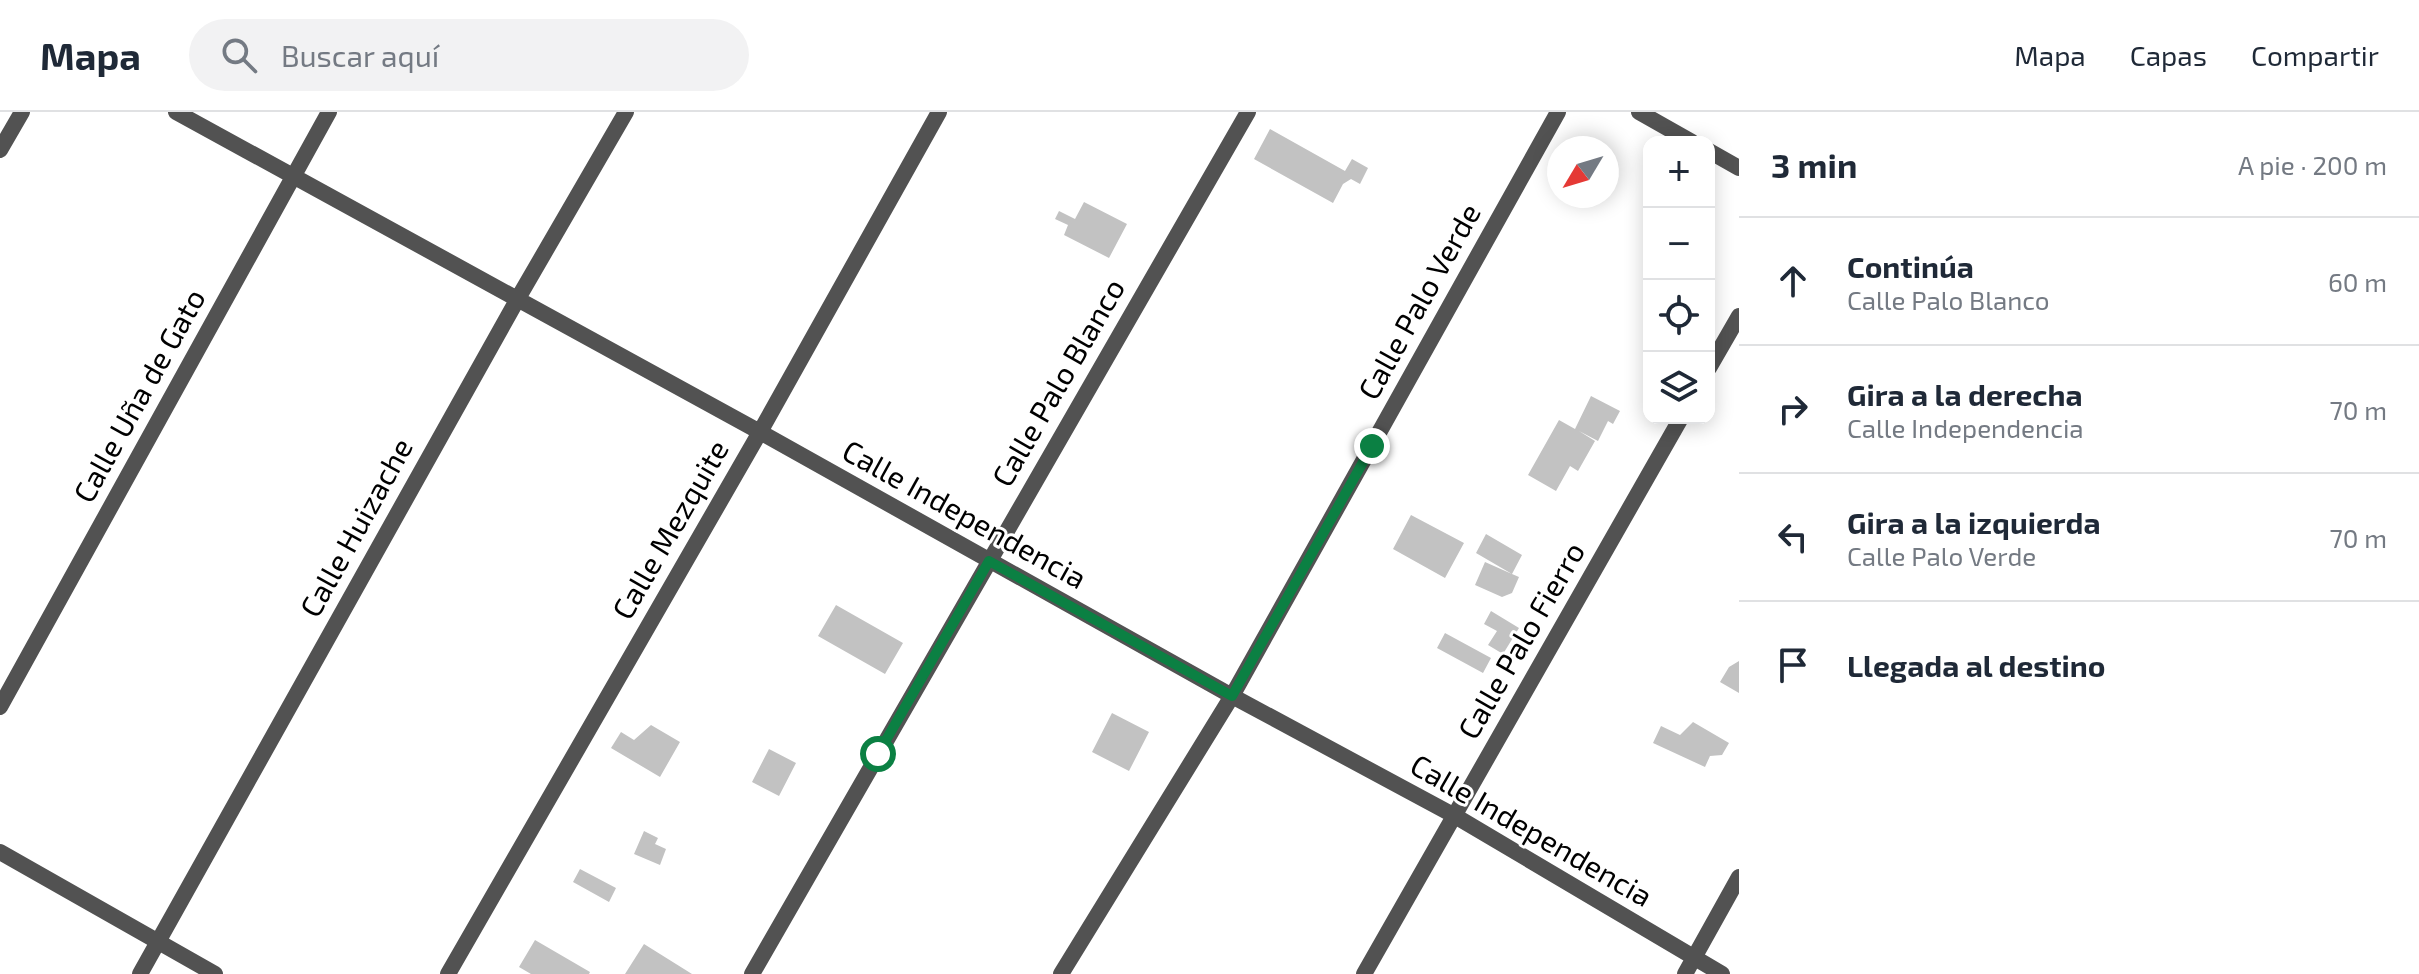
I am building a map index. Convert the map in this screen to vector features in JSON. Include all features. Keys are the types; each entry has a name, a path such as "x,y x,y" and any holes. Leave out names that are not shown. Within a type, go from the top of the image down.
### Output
{"street":[{"path":"0,150 22,112"},
{"name":"Calle Independencia","path":"176,112 760,432 1232,696 1455,816 1722,974"},
{"name":"Calle Uña de Gato","path":"0,707 329,112"},
{"name":"Calle Huizache","path":"140,974 517,300 626,112"},
{"name":"Calle Mezquite","path":"448,974 760,432 939,112"},
{"name":"Calle Palo Blanco","path":"752,974 1248,112"},
{"name":"Calle Palo Verde","path":"1061,974 1232,696 1558,112"},
{"path":"1639,112 1681,136"},
{"path":"1715,154 1739,168"},
{"path":"1715,358 1739,316"},
{"name":"Calle Palo Fierro","path":"1364,974 1678,424"},
{"path":"0,852 215,974"},
{"path":"1685,974 1739,877"}],"building":[{"path":"1270,129 1345,171 1352,159 1368,168 1360,184 1351,179 1343,184 1333,203 1254,159"},
{"path":"1084,202 1127,224 1109,258 1064,235 1068,225 1055,219 1059,211 1075,219"},
{"path":"1591,396 1620,411 1613,424 1608,421 1598,441 1579,431 1595,441 1578,471 1570,466 1556,491 1528,475 1559,420 1575,429"},
{"path":"1411,515 1464,543 1445,578 1393,549"},
{"path":"1486,534 1522,555 1512,574 1476,553"},
{"path":"1485,562 1519,577 1512,593 1502,597 1475,585"},
{"path":"836,605 903,643 885,674 818,636"},
{"path":"1491,611 1519,628 1503,654 1488,645 1497,631 1484,624"},
{"path":"1445,633 1491,658 1483,673 1437,648"},
{"path":"1739,661 1739,693 1720,682 1729,667"},
{"path":"1112,713 1149,732 1129,771 1092,752"},
{"path":"1693,722 1729,743 1722,755 1710,756 1705,767 1653,743 1661,726 1680,735"},
{"path":"651,725 680,742 660,777 611,748 621,732 634,740"},
{"path":"769,749 796,763 779,796 752,782"},
{"path":"644,831 658,838 655,844 666,849 660,865 634,854"},
{"path":"580,869 616,888 609,902 573,882"},
{"path":"535,940 589,974 531,974 519,967"},
{"path":"644,944 692,974 625,974"}],"route":[{"path":"878,754 989,561 1232,696 1372,446"}]}
